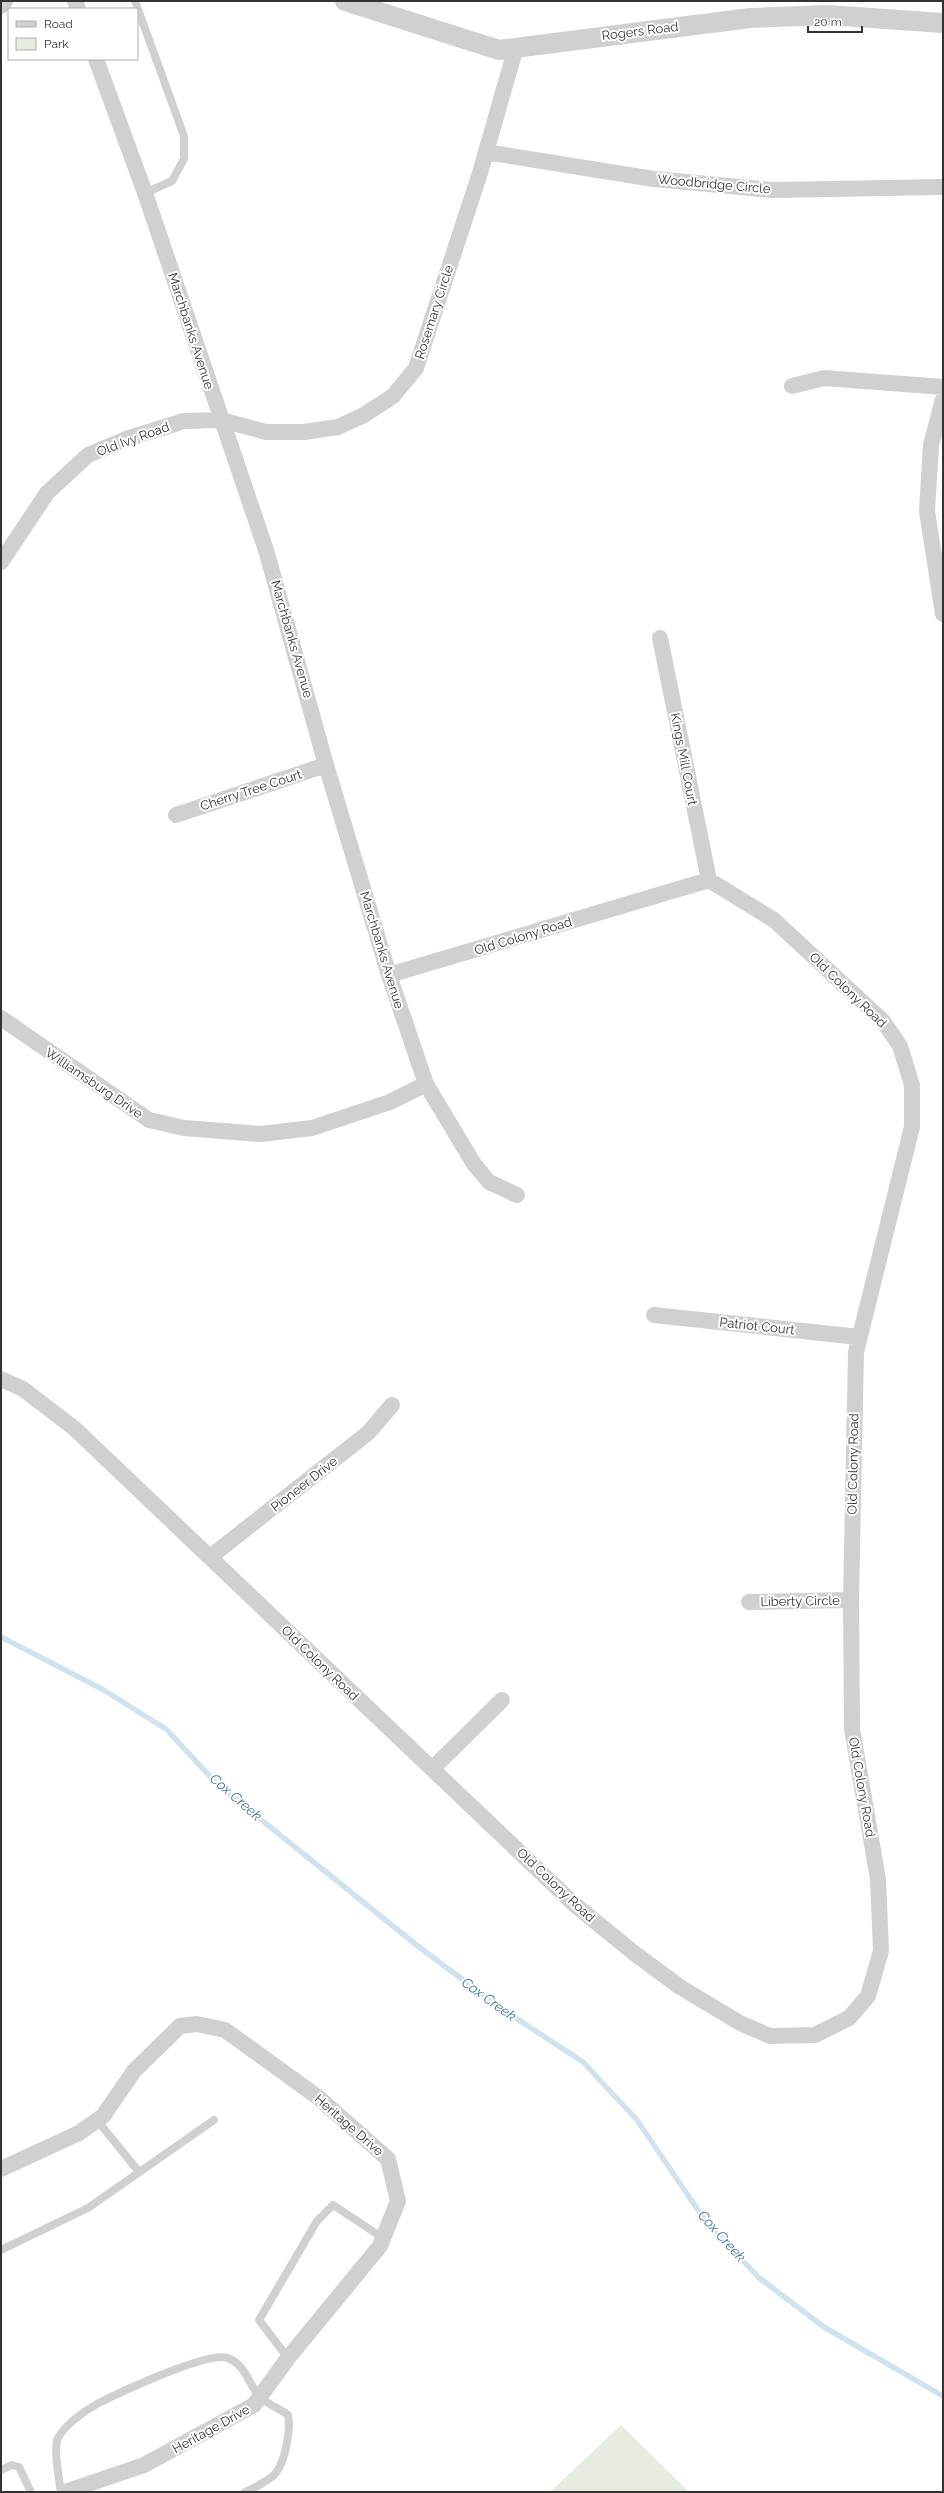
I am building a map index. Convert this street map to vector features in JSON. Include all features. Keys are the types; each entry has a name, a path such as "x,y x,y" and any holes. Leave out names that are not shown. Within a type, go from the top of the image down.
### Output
{"street":[{"name":"Rogers Road","path":"345,1 499,50 750,18 828,15 943,23"},
{"name":"Rosemary Circle","path":"221,420 266,432 304,432 338,427 364,415 393,396 416,368 486,152 516,47"},
{"name":"Marchbanks Avenue","path":"96,60 145,193 266,550 326,765 389,976 426,1084 474,1164 489,1182 517,1195"},
{"name":"Woodbridge Circle","path":"486,152 654,179 772,190 943,187"},
{"path":"792,386 824,378 943,387"},
{"path":"943,399 931,445 927,511 943,614"},
{"name":"Old Ivy Road","path":"1,562 47,493 88,455 126,439 184,420 221,420"},
{"name":"Kings Mill Court","path":"660,638 709,880"},
{"name":"Cherry Tree Court","path":"176,815 326,765"},
{"name":"Old Colony Road","path":"1,1379 24,1389 74,1428 574,1904 634,1953 680,1986 740,2023 770,2036 815,2035 848,2018 868,1996 881,1951 878,1879 852,1729 853,1446 856,1352 912,1126 912,1085 908,1065 900,1046 883,1021 774,920 709,880 389,976"},
{"name":"Williamsburg Drive","path":"1,1018 149,1120 184,1128 261,1134 312,1128 390,1102 426,1084"},
{"name":"Patriot Court","path":"654,1315 859,1337"},
{"name":"Pioneer Drive","path":"210,1557 368,1433 392,1404"},
{"name":"Liberty Circle","path":"749,1602 852,1600"},
{"path":"432,1769 502,1700"},
{"name":"Heritage Drive","path":"1,2169 79,2133 103,2116 134,2072 180,2026 198,2024 225,2030 319,2098 388,2159 398,2201 380,2246 288,2358 254,2405 144,2465 65,2492"}],"lane":[{"path":"138,9 184,136 184,159 172,181 145,193"},
{"path":"97,2120 139,2172"},
{"path":"1,2250 88,2208 214,2120"},
{"path":"288,2358 259,2320 317,2221 334,2205 383,2238"},
{"path":"61,2492 57,2463 58,2439 66,2428 96,2405 178,2369 222,2357 229,2358 244,2369 260,2397 288,2416 290,2427 283,2457 274,2475 245,2492"},
{"path":"1,2470 12,2465 19,2467 31,2492"}],"green space":[{"path":"621,2425 689,2492 550,2492"}],"waterway":[{"name":"Cox Creek","path":"1,1637 102,1689 166,1729 218,1785 419,1947 502,2009 583,2062 637,2120 702,2216 758,2277 824,2327 943,2396"}]}
